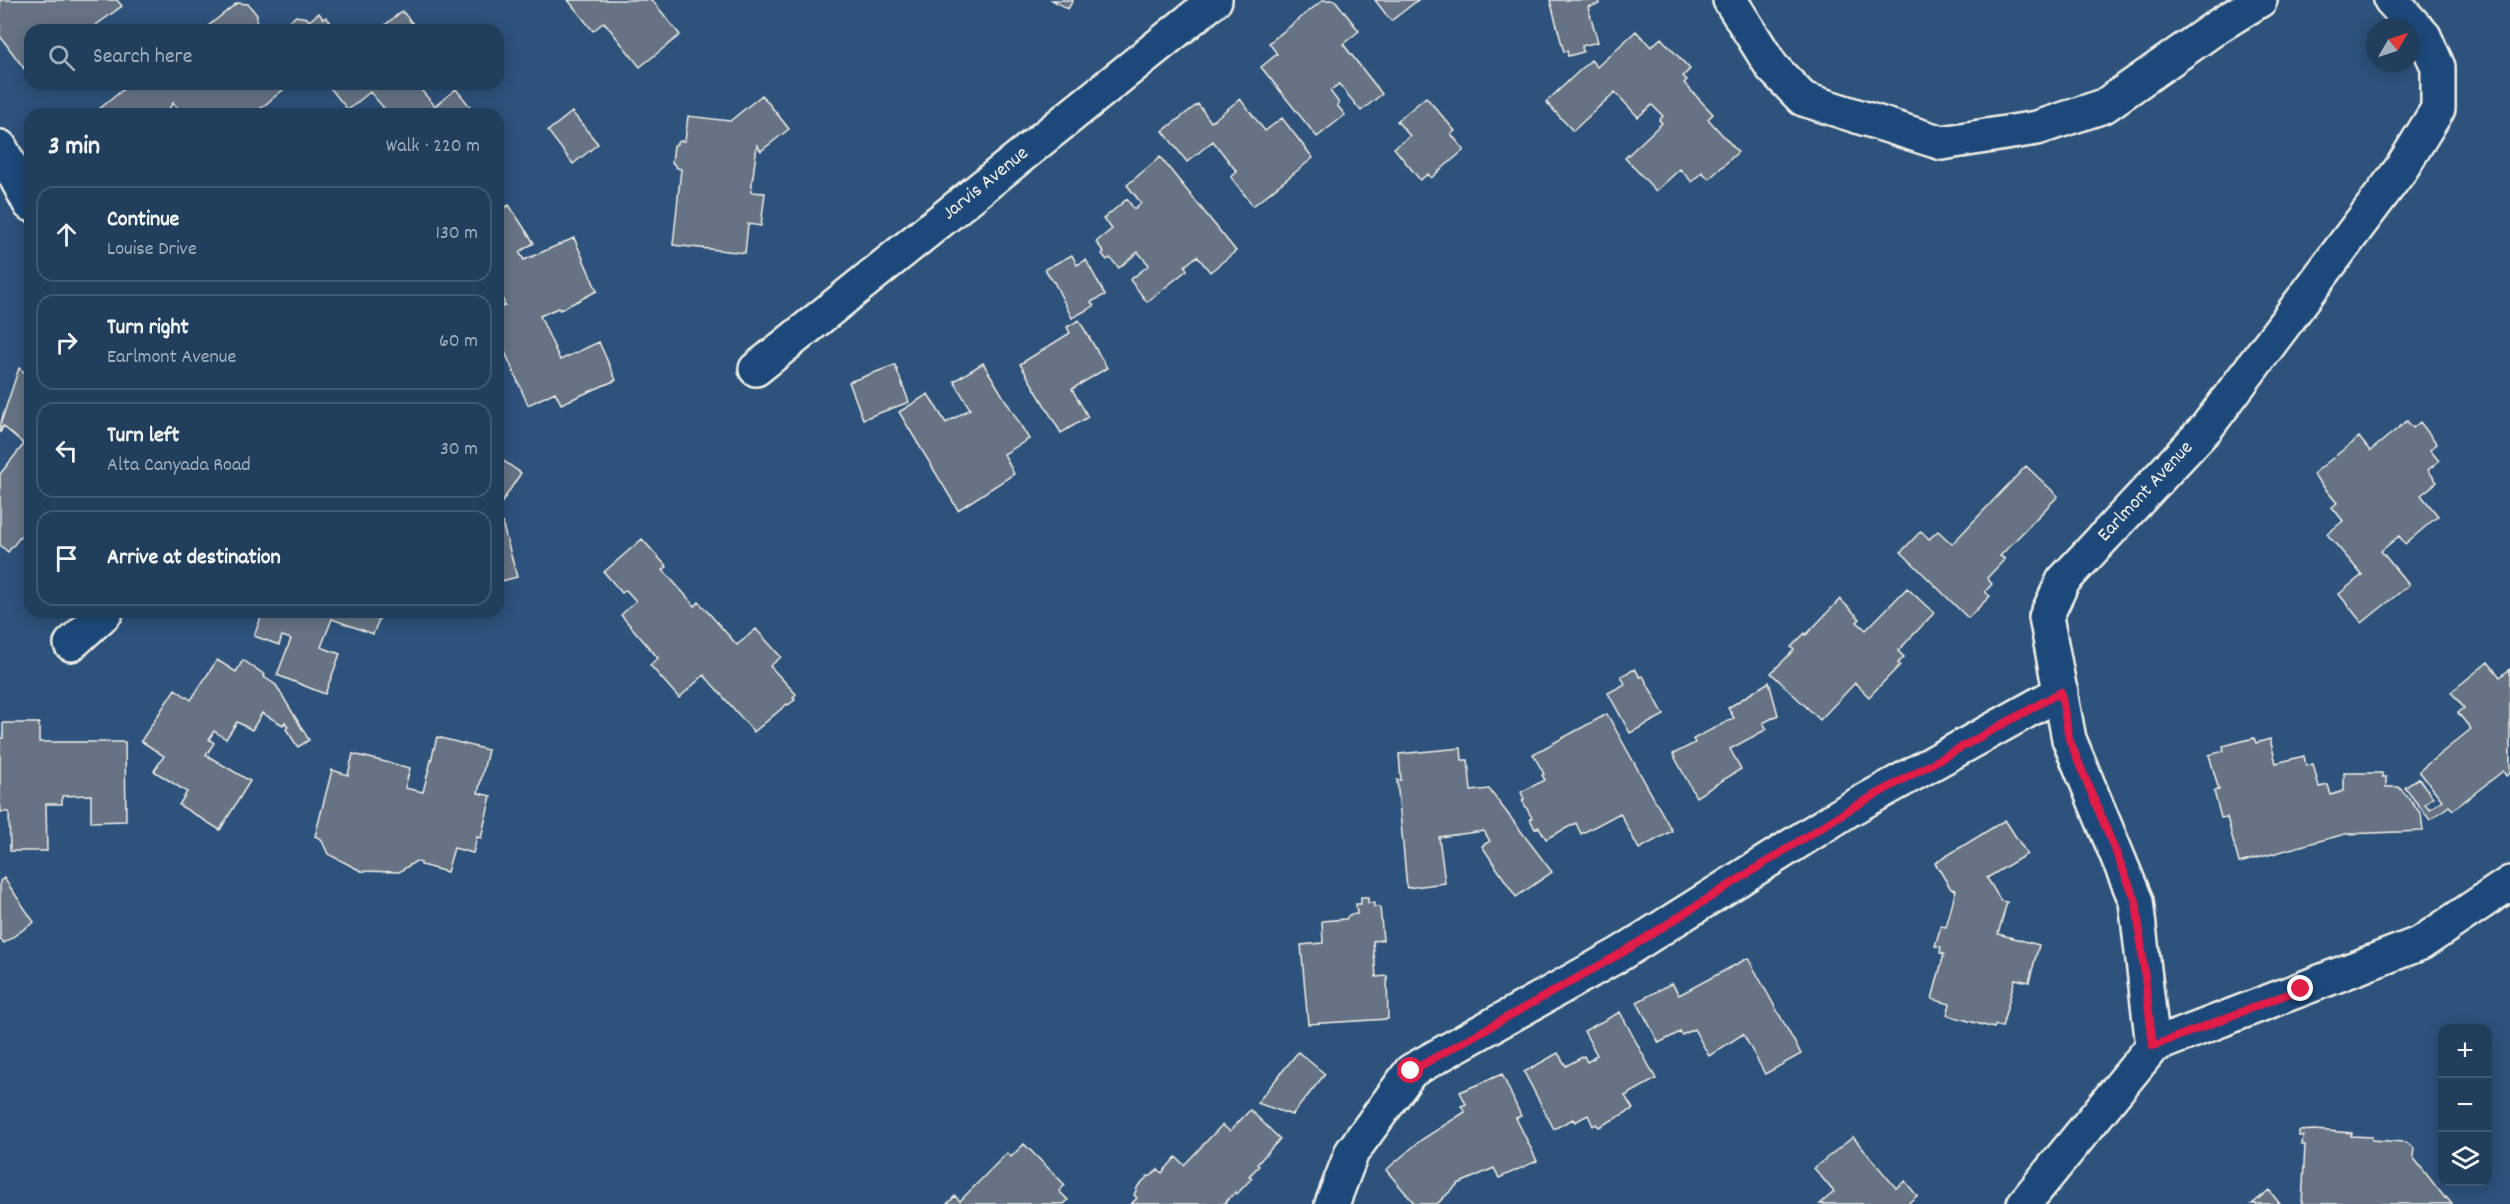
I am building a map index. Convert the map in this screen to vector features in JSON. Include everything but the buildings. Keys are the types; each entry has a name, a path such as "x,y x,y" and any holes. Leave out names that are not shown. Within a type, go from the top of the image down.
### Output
{"street":[{"name":"Jarvis Avenue","path":"756,369 1215,0"},
{"path":"1730,0 1772,67 1803,99 1942,143 2037,128 2104,106 2218,26 2260,0"},
{"name":"Earlmont Avenue","path":"2153,1046 2136,901 2069,739 2046,617 2063,581 2207,427 2401,169 2438,109 2438,67 2424,36 2391,0"},
{"path":"0,147 24,193"},
{"path":"71,644 99,618"},
{"path":"1332,1204 1352,1152 1411,1071 1620,954 1850,809 2061,692"},
{"path":"2024,1204 2153,1046 2421,943 2510,883"}],"route":[{"path":"1411,1071 1620,954 1850,809 2061,692 2069,739 2136,901 2153,1046 2301,989"}]}
